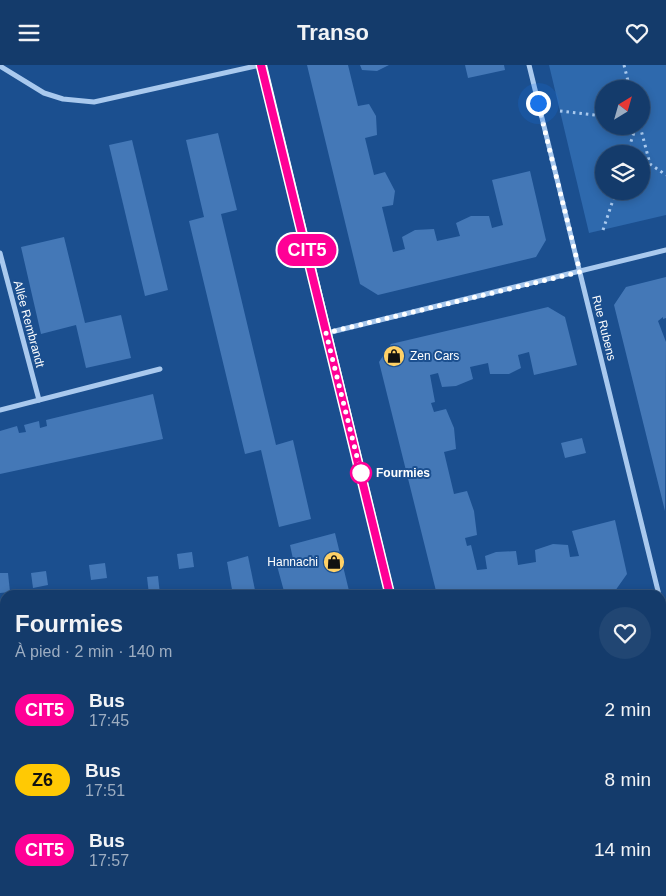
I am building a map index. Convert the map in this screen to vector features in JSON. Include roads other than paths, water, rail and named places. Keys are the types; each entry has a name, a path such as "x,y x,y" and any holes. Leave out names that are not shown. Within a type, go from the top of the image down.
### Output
{"street":[{"path":"0,66 44,93 63,99 94,102 261,65 389,590"},
{"name":"Rue Rubens","path":"529,65 658,590"},
{"path":"326,333 666,250"},
{"name":"Allée Rembrandt","path":"0,253 39,400"},
{"path":"0,410 160,369"}],"place":[{"name":"Zen Cars","path":"394,356"},
{"name":"Fourmies","path":"361,473"},
{"name":"Hannachi","path":"334,562"}]}
